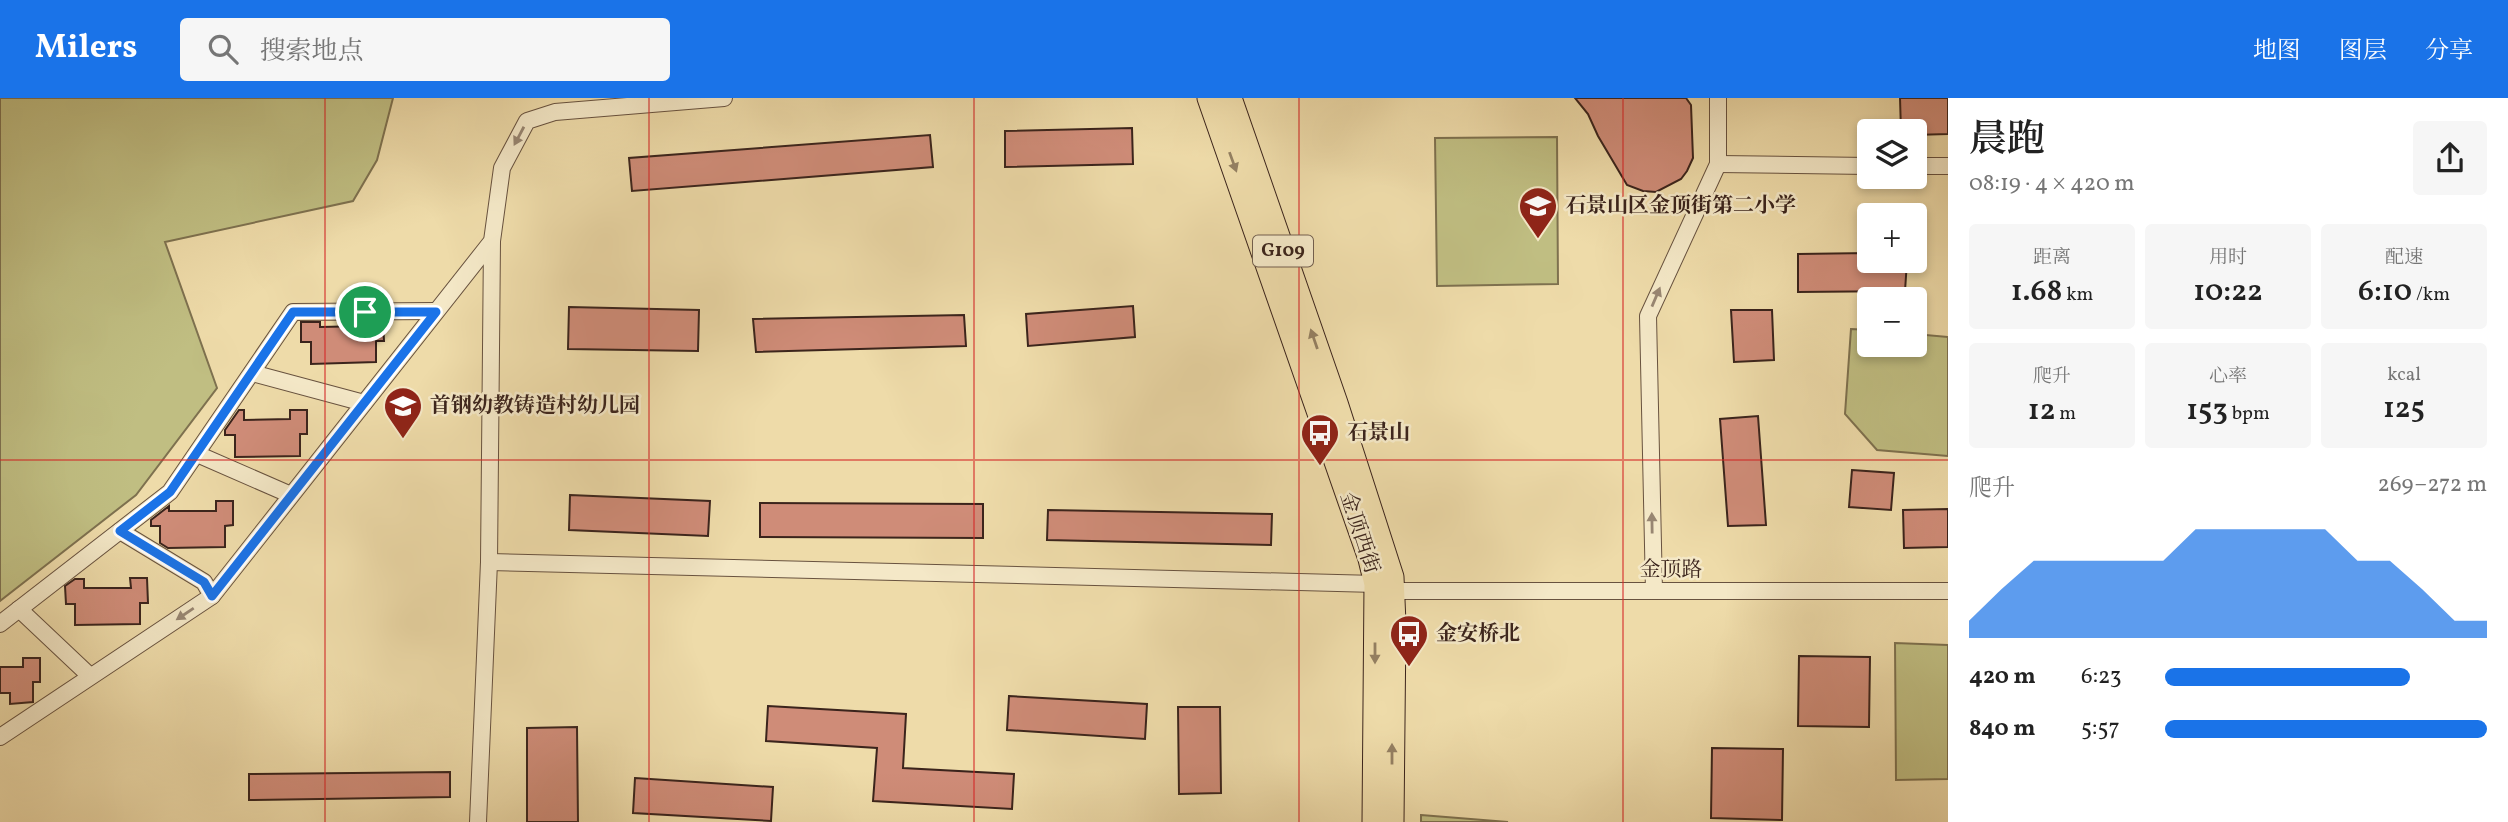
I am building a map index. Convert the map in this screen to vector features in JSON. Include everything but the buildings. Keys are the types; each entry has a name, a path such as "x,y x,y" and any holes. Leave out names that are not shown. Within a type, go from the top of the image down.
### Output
{"highway":[{"name":"金顶西街","path":"1209,98 1366,547 1385,588 1392,822"},
{"name":"金顶西街","path":"1230,98 1388,559 1374,822"}],"street":[{"path":"478,822 489,562 492,241 502,168 527,121 555,112 724,98"},
{"path":"1654,591 1648,316 1718,164 1718,98"},
{"path":"1718,164 1857,166"},
{"path":"1927,166 1948,166"},
{"path":"0,737 212,596 492,241"},
{"path":"0,624 170,492 293,312 436,312"},
{"path":"252,373 364,403"},
{"path":"197,454 291,495"},
{"path":"120,531 204,582 212,596"},
{"name":"金顶路","path":"489,562 1385,588 1948,591"},
{"path":"19,609 90,677"}],"shaded area":[{"path":"0,98 393,98 377,160 353,201 165,242 217,388 136,495 0,601"},
{"path":"1557,137 1558,284 1437,286 1435,138"},
{"path":"1851,329 1857,329 1857,357 1927,357 1927,335 1948,337 1948,456 1877,450 1845,414"},
{"path":"1895,643 1948,645 1948,779 1896,780"},
{"path":"1421,815 1508,822 1421,822"}],"place":[{"name":"石景山区金顶街第二小学","path":"1538,240"},
{"name":"首钢幼教铸造村幼儿园","path":"403,440"},
{"name":"石景山","path":"1320,467"},
{"name":"金安桥北","path":"1409,668"}],"route":[{"path":"293,312 365,312 436,312 212,596 204,582 120,531 170,492 293,312"}]}
